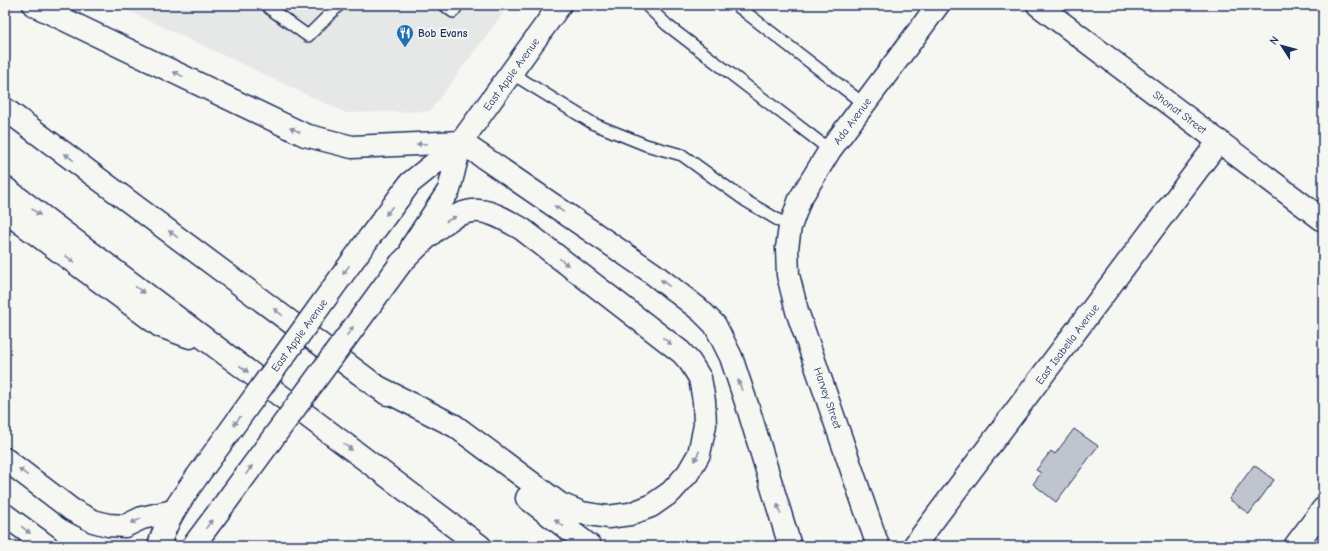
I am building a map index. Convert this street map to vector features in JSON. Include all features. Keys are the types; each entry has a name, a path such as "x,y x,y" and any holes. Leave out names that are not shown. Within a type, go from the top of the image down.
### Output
{"main road":[{"path":"34,5 305,135 352,147 461,142 651,272 700,310 715,325 730,357 749,411 790,546"},
{"name":"East Apple Avenue","path":"159,546 173,511 369,238 410,183 461,142 560,5"},
{"name":"Ada Avenue","path":"789,238 800,199 830,150 938,5"},
{"name":"Shonat Street","path":"1038,5 1323,220"},
{"path":"5,108 590,546"},
{"name":"East Isabella Avenue","path":"914,546 1219,141"},
{"name":"East Apple Avenue","path":"193,546 401,263 449,190 461,142"},
{"path":"5,188 480,546"},
{"path":"376,386 455,426 560,504 582,513 608,517 630,514 652,506 671,492 688,473 700,454 705,425 704,401 700,378 690,362 681,352 522,229 500,217 479,210 463,212 445,222 401,263"},
{"path":"5,211 160,326 214,346"},
{"name":"Harvey Street","path":"789,238 788,275 797,311 878,546"},
{"path":"5,459 72,510 93,521 108,525 125,526 142,518 173,511"},
{"path":"1295,546 1323,509"},
{"path":"5,515 47,546"}],"lane":[{"path":"268,6 308,36 339,5"},
{"path":"444,5 453,12 458,5"},
{"path":"646,5 667,25 830,150"},
{"path":"736,5 864,104"},
{"path":"512,73 594,124 646,145 682,155 746,201 789,238"}],"shaded area":[{"path":"116,5 509,5 430,111 346,113"}],"building":[{"path":"1074,429 1098,446 1056,502 1033,484 1041,473 1036,470 1051,451 1055,454"},
{"path":"1254,465 1274,480 1249,514 1229,499"}],"place":[{"name":"Bob Evans","path":"405,48"}]}
